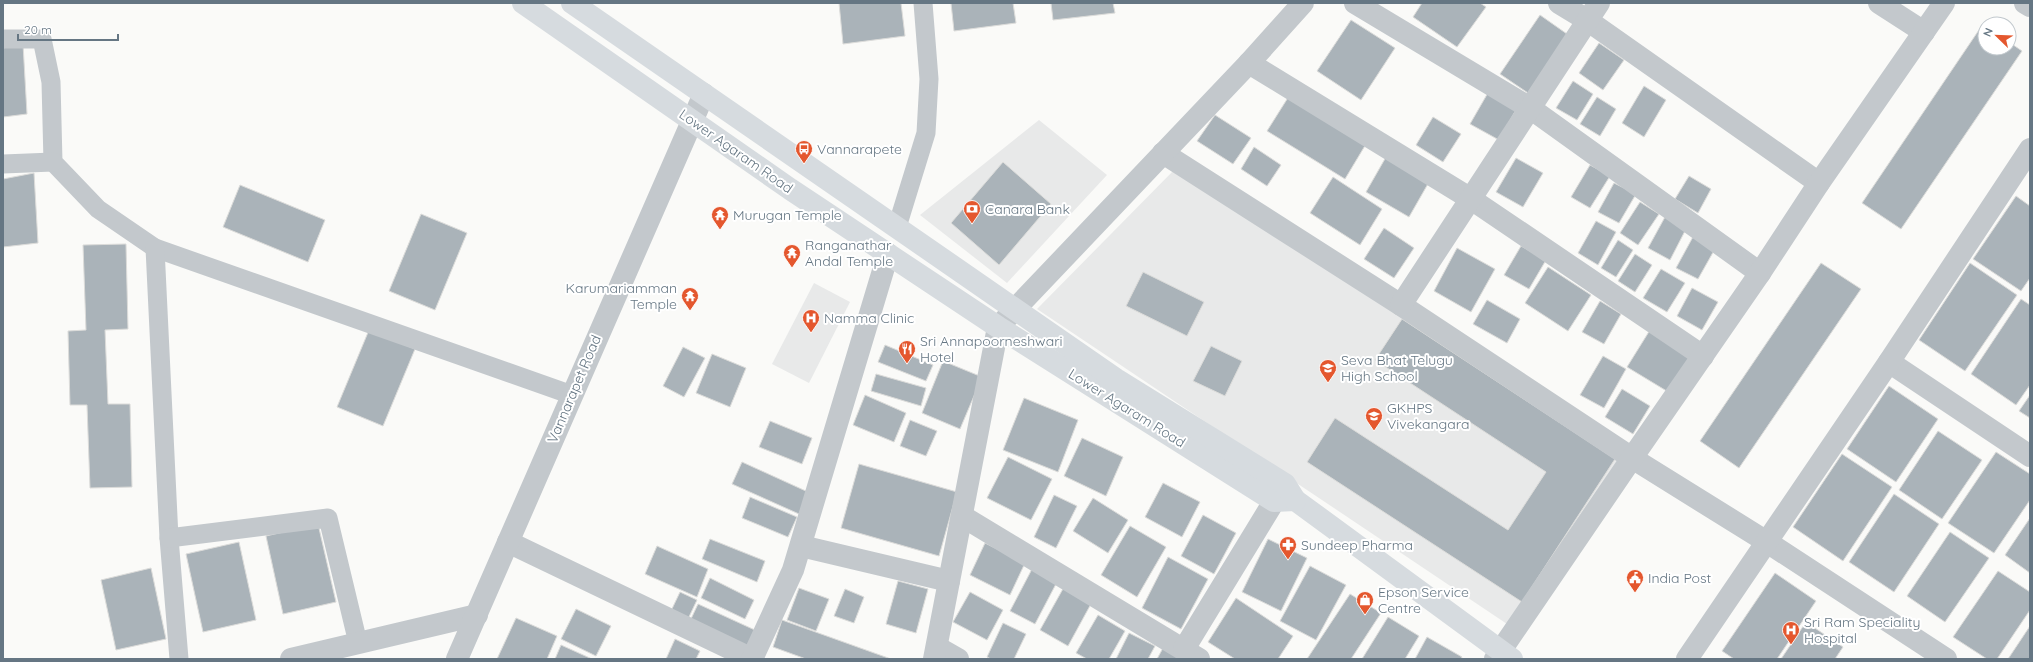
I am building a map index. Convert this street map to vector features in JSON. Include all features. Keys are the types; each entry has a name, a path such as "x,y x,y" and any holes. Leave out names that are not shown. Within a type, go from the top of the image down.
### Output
{"main road":[{"name":"Lower Agaram Road","path":"523,3 790,188 998,327 1285,495 1503,656"},
{"path":"572,3 1285,495"}],"street":[{"path":"958,659 936,653 998,327 1249,63 1303,3"},
{"path":"1355,3 1530,108 1760,273"},
{"path":"1559,3 1593,12 1818,183"},
{"path":"1880,3 1924,32"},
{"path":"1503,656 1632,458 1760,273 1818,183 1944,3"},
{"path":"2025,3 2030,6"},
{"path":"1401,306 1593,12"},
{"path":"1249,63 1471,199 1703,356"},
{"name":"Vannarapet Road","path":"457,659 704,94"},
{"path":"1163,153 1401,306 1632,458 1767,542 1946,659"},
{"path":"1687,659 2026,163"},
{"path":"508,542 752,659 793,570 888,254"},
{"path":"1889,362 2030,456"},
{"path":"962,516 1191,654 1285,495"},
{"path":"801,546 949,581"},
{"path":"291,659 477,615"}],"lane":[{"path":"897,227 926,133 929,79 923,3"},
{"path":"3,39 42,39 51,82 53,162 98,209 155,248 572,395"},
{"path":"3,164 53,162"},
{"path":"155,248 170,538 179,659"},
{"path":"170,538 328,518 358,643"}],"shaded area":[{"path":"1039,120 1107,175 1007,283 920,215"},
{"name":"Seva Bhat Telugu High School","path":"1177,167 1623,457 1510,626 1037,309"},
{"name":"Namma Clinic","path":"814,283 850,302 809,383 772,364"}],"building":[{"path":"839,3 901,3 905,36 843,44"},
{"path":"951,3 1013,3 1016,23 954,31"},
{"path":"1051,3 1113,3 1115,13 1053,20"},
{"path":"1422,3 1480,3 1486,7 1457,47 1413,17"},
{"path":"1540,15 1567,34 1528,93 1500,74"},
{"path":"1351,20 1395,48 1361,100 1317,71"},
{"path":"1977,33 1977,56 2017,56 2017,48 2022,51 1901,229 1862,203"},
{"path":"1599,43 1624,60 1603,90 1579,73"},
{"path":"23,44 27,114 3,117 3,48"},
{"path":"1573,81 1593,94 1577,120 1556,108"},
{"path":"1644,86 1666,100 1644,137 1622,123"},
{"path":"1489,91 1517,108 1499,140 1470,124"},
{"path":"1289,96 1366,144 1345,179 1267,131"},
{"path":"1597,97 1616,109 1600,136 1580,124"},
{"path":"1215,115 1251,138 1233,164 1197,141"},
{"path":"1433,117 1461,134 1443,162 1416,145"},
{"path":"1254,147 1281,165 1267,186 1241,169"},
{"path":"1386,157 1429,182 1409,217 1366,192"},
{"path":"1516,158 1543,173 1523,207 1496,192"},
{"path":"1003,162 1051,204 999,265 951,223"},
{"path":"1590,165 1610,176 1590,208 1571,197"},
{"path":"34,173 38,243 3,247 3,179"},
{"path":"1689,176 1711,189 1698,213 1675,199"},
{"path":"1333,177 1382,209 1360,245 1310,213"},
{"path":"1614,183 1636,194 1619,223 1598,212"},
{"path":"240,185 325,220 308,262 223,227"},
{"path":"2016,196 2030,206 2030,278 2021,291 1973,259"},
{"path":"1640,202 1659,214 1638,245 1620,233"},
{"path":"421,214 467,233 435,310 389,291"},
{"path":"1665,217 1686,229 1670,260 1648,248"},
{"path":"1596,221 1616,232 1598,265 1578,253"},
{"path":"1384,228 1414,248 1394,278 1364,259"},
{"path":"1694,235 1716,247 1698,279 1676,268"},
{"path":"1618,240 1633,250 1616,277 1601,268"},
{"path":"126,244 128,329 105,330 108,404 130,404 132,487 90,488 87,405 70,405 68,331 86,330 83,245"},
{"path":"1521,246 1546,260 1529,289 1504,275"},
{"path":"1457,248 1495,269 1471,312 1434,291"},
{"path":"1635,254 1652,265 1635,292 1618,281"},
{"path":"1821,263 1861,289 1739,468 1700,441"},
{"path":"1970,263 2017,295 1965,371 1919,340"},
{"path":"1548,267 1591,295 1568,331 1525,303"},
{"path":"1661,269 1685,283 1667,312 1643,298"},
{"path":"1143,272 1204,302 1187,336 1126,306"},
{"path":"1692,288 1718,302 1702,330 1677,316"},
{"path":"2021,299 2030,305 2030,385 2016,405 1971,374"},
{"path":"1487,300 1520,319 1507,343 1473,324"},
{"path":"1600,301 1621,314 1604,344 1582,332"},
{"path":"1402,319 1615,459 1522,602 1307,462 1335,418 1508,530 1546,472 1375,360"},
{"path":"369,330 415,349 383,426 337,407"},
{"path":"1650,330 1693,356 1670,393 1627,367"},
{"path":"885,345 933,365 926,381 878,362"},
{"path":"1211,346 1242,361 1225,396 1193,381"},
{"path":"683,347 705,358 684,397 663,386"},
{"path":"712,354 746,368 730,407 696,393"},
{"path":"1603,356 1626,369 1604,408 1580,395"},
{"path":"943,361 982,377 960,429 922,413"},
{"path":"876,374 926,388 921,406 871,391"},
{"path":"1889,386 1938,419 1896,482 1847,449"},
{"path":"1622,389 1650,406 1633,434 1605,417"},
{"path":"865,395 906,413 894,442 853,425"},
{"path":"2030,395 2030,418 2019,411"},
{"path":"1024,398 1078,420 1058,472 1003,450"},
{"path":"910,420 937,431 926,456 900,446"},
{"path":"770,421 812,438 802,464 759,447"},
{"path":"1938,431 1982,460 1942,519 1899,490"},
{"path":"1082,438 1123,457 1106,496 1064,476"},
{"path":"1996,452 2030,474 2030,500 1994,553 1948,523"},
{"path":"1842,454 1892,487 1843,561 1793,527"},
{"path":"1008,457 1052,479 1031,520 987,498"},
{"path":"742,462 808,492 799,514 732,484"},
{"path":"859,464 957,492 939,556 841,528"},
{"path":"1163,483 1200,502 1182,537 1145,517"},
{"path":"1894,494 1939,524 1894,592 1849,562"},
{"path":"1054,495 1077,506 1056,548 1034,537"},
{"path":"750,497 797,517 788,537 742,518"},
{"path":"1093,498 1128,520 1108,553 1073,531"},
{"path":"1203,515 1236,533 1214,574 1181,556"},
{"path":"2030,518 2030,573 2005,555"},
{"path":"318,524 336,602 283,614 266,536"},
{"path":"1130,526 1166,547 1137,597 1101,575"},
{"path":"1950,532 1989,558 1945,622 1907,596"},
{"path":"710,539 765,561 757,582 702,559"},
{"path":"1268,539 1307,558 1281,611 1242,592"},
{"path":"239,542 256,620 203,632 186,554"},
{"path":"985,543 1025,563 1010,595 970,575"},
{"path":"657,546 708,569 697,597 645,574"},
{"path":"1168,557 1208,579 1181,629 1142,608"},
{"path":"1310,566 1346,585 1316,640 1280,621"},
{"path":"151,568 166,639 116,650 101,580"},
{"path":"1032,569 1057,582 1035,624 1010,611"},
{"path":"1998,571 2030,592 2030,610 1997,659 1987,659 1953,637"},
{"path":"1775,573 1816,601 1777,659 1734,659 1722,651"},
{"path":"710,578 754,600 745,619 701,598"},
{"path":"898,581 928,589 916,633 886,624"},
{"path":"1064,587 1092,602 1068,646 1040,630"},
{"path":"799,588 829,599 816,631 787,620"},
{"path":"845,589 864,597 854,623 834,616"},
{"path":"680,592 697,600 687,621 670,613"},
{"path":"970,592 1003,610 987,640 953,622"},
{"path":"1350,594 1381,613 1351,659 1307,659"},
{"path":"1236,598 1293,636 1278,659 1235,659 1208,642"},
{"path":"698,604 757,631 749,648 690,621"},
{"path":"576,609 611,626 596,656 561,639"},
{"path":"1098,615 1125,631 1109,659 1087,659 1076,653"},
{"path":"1388,617 1419,636 1405,659 1362,659"},
{"path":"516,618 557,636 547,659 497,659"},
{"path":"782,620 891,659 806,659 773,647"},
{"path":"1806,622 1843,647 1835,659 1781,659"},
{"path":"1003,623 1026,634 1014,659 991,659 987,657"},
{"path":"2030,626 2030,659 2008,659"},
{"path":"1129,633 1155,646 1148,659 1116,659"},
{"path":"1427,637 1462,657 1461,659 1415,659"},
{"path":"675,639 700,651 696,659 666,659"},
{"path":"561,645 592,659 555,659"},
{"path":"1163,648 1182,659 1157,659"}],"place":[{"name":"Vannarapete","path":"804,164"},
{"name":"Canara Bank","path":"972,224"},
{"name":"Murugan Temple","path":"720,230"},
{"name":"Ranganathar Andal Temple","path":"792,268"},
{"name":"Karumariamman Temple","path":"690,311"},
{"name":"Namma Clinic","path":"811,333"},
{"name":"Sri Annapoorneshwari Hotel","path":"907,364"},
{"name":"Seva Bhat Telugu High School","path":"1328,383"},
{"name":"GKHPS Vivekangara","path":"1374,431"},
{"name":"Sundeep Pharma","path":"1288,560"},
{"name":"India Post","path":"1635,593"},
{"name":"Epson Service Centre","path":"1365,615"},
{"name":"Sri Ram Speciality Hospital","path":"1791,645"}]}
